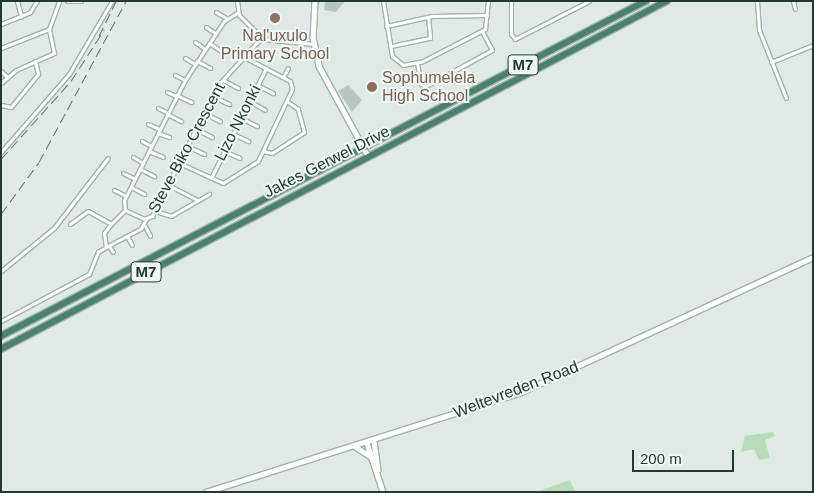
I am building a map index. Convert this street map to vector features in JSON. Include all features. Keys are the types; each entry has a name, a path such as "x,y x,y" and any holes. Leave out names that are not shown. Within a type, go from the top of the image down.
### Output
{"highway":[{"name":"Jakes Gerwel Drive","path":"1,336 646,1"},
{"name":"Jakes Gerwel Drive","path":"1,349 667,1"}],"street":[{"path":"17,1 21,16"},
{"path":"1,24 33,10 37,1"},
{"path":"1,83 7,77 55,50 48,29 59,1"},
{"path":"68,1 82,1"},
{"path":"1,152 70,74 112,1"},
{"path":"237,1 237,13 261,38 314,44"},
{"path":"315,1 314,44 327,85 368,156"},
{"path":"384,1 386,26 396,62 416,63 482,31 488,15 488,1"},
{"path":"511,1 511,34 515,39 589,1"},
{"path":"756,1 759,30 786,98"},
{"path":"793,1 795,9"},
{"path":"216,12 226,18"},
{"name":"Steve Biko Crescent","path":"237,13 226,18 185,80 126,196 125,210 146,219 155,211 212,96 222,80 261,38"},
{"path":"386,26 428,17 488,15"},
{"path":"391,46 430,38 428,17"},
{"path":"206,27 215,33"},
{"path":"1,48 48,29"},
{"path":"416,63 421,84 426,86 492,50 482,31"},
{"path":"195,42 205,49"},
{"path":"209,43 221,51"},
{"path":"771,62 813,45"},
{"path":"179,162 211,178 227,182 257,163 288,102 292,89 283,77 244,57"},
{"path":"185,58 210,68"},
{"path":"1,105 11,107 38,74 35,61"},
{"name":"Lizo Nkonki","path":"211,178 266,68"},
{"path":"283,77 288,68"},
{"path":"1,71 7,77"},
{"path":"175,74 185,80"},
{"path":"222,80 238,88"},
{"path":"257,85 274,93"},
{"path":"167,92 191,102"},
{"path":"212,96 229,104"},
{"path":"249,102 266,110"},
{"path":"263,151 272,153 304,132 298,109 288,102"},
{"path":"158,108 181,120"},
{"path":"204,113 220,121"},
{"path":"241,118 256,126"},
{"path":"148,124 169,137"},
{"path":"196,129 212,137"},
{"path":"232,134 248,141"},
{"path":"142,141 151,146"},
{"path":"187,146 204,154"},
{"path":"149,151 163,157"},
{"path":"224,151 240,158"},
{"path":"133,157 143,163"},
{"path":"1,271 54,228 108,158"},
{"path":"140,169 154,176"},
{"path":"123,173 135,179"},
{"path":"168,185 198,200"},
{"path":"131,187 144,194"},
{"path":"114,190 126,196"},
{"path":"155,211 171,216 209,194"},
{"path":"113,252 104,243 104,233 125,210"},
{"path":"70,224 87,211 111,224"},
{"path":"1,321 89,274 98,252 144,226 146,219"},
{"path":"144,226 150,236"},
{"path":"127,236 132,245"},
{"name":"Weltevreden Road","path":"206,492 374,441 521,392 813,256"},
{"path":"374,441 383,492"},
{"path":"367,443 379,476"},
{"path":"354,447 363,449 372,459"}],"green space":[{"path":"773,432 775,436 765,440 770,458 759,460 754,449 741,452 745,436"},
{"path":"570,480 575,492 536,492"}],"building":[{"path":"325,1 345,1 336,12 324,10"},
{"name":"Sophumelela High School","path":"348,85 362,100 352,112 338,91"}],"railway":[{"path":"99,36 116,1"},
{"path":"1,214 39,162 126,1"},
{"path":"1,159 71,81 104,30"}],"place":[{"name":"Nal'uxulo Primary School","path":"275,18"},
{"name":"Sophumelela High School","path":"372,87"}]}
